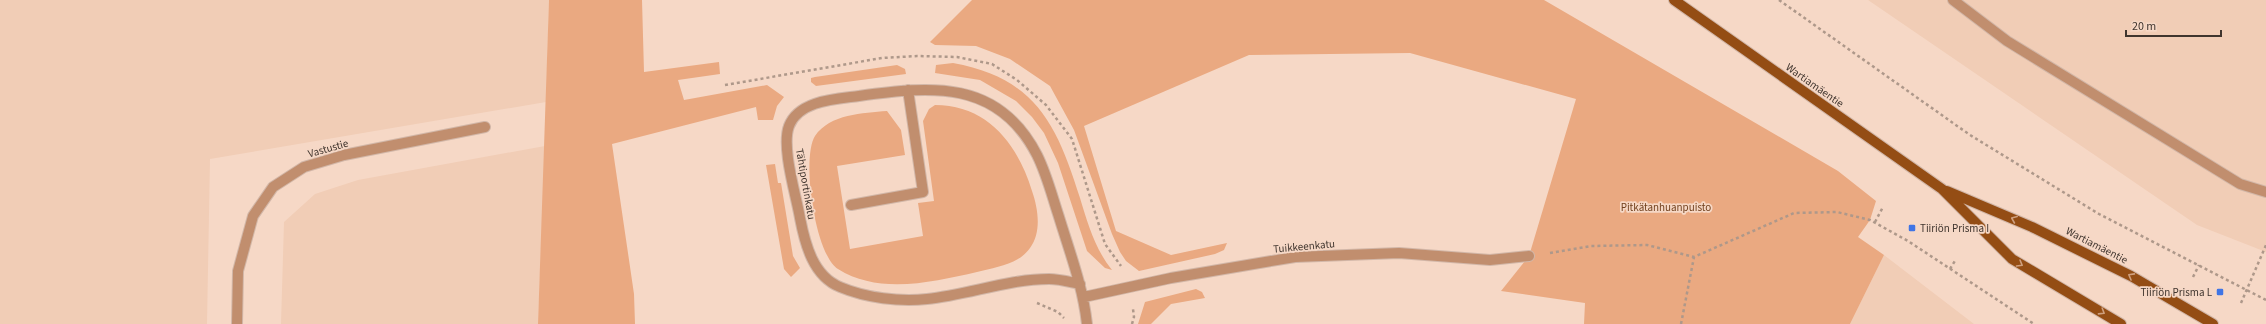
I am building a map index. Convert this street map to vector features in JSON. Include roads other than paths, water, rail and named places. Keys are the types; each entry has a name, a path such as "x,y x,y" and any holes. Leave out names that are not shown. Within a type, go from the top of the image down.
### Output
{"main road":[{"name":"Wartiamäentie","path":"1674,0 1942,189 2012,259 2121,324"},
{"name":"Wartiamäentie","path":"1942,189 2032,227 2131,276 2213,324"}],"street":[{"path":"1953,0 2007,42 2240,184 2266,192"},
{"name":"Tähtiportinkatu","path":"1080,284 1051,279 1020,281 927,299 894,299 858,294 838,286 820,273 809,254 803,234 788,155 789,127 794,119 812,105 831,100 908,90 941,89 966,94 986,102 1015,124 1037,155 1046,177 1080,284 1084,297 1087,324"},
{"path":"851,205 923,192 908,90"},
{"name":"Vastustie","path":"237,324 238,271 253,216 273,187 304,167 344,155 485,127"},
{"name":"Tuikkeenkatu","path":"1084,297 1130,287 1294,257 1399,253 1490,260 1529,256"}],"place":[{"name":"Tiiriön Prisma I","path":"1912,228"},
{"name":"Tiiriön Prisma L","path":"2220,292"}],"park label":[{"name":"Pitkätanhuanpuisto","path":"1666,207"}]}
